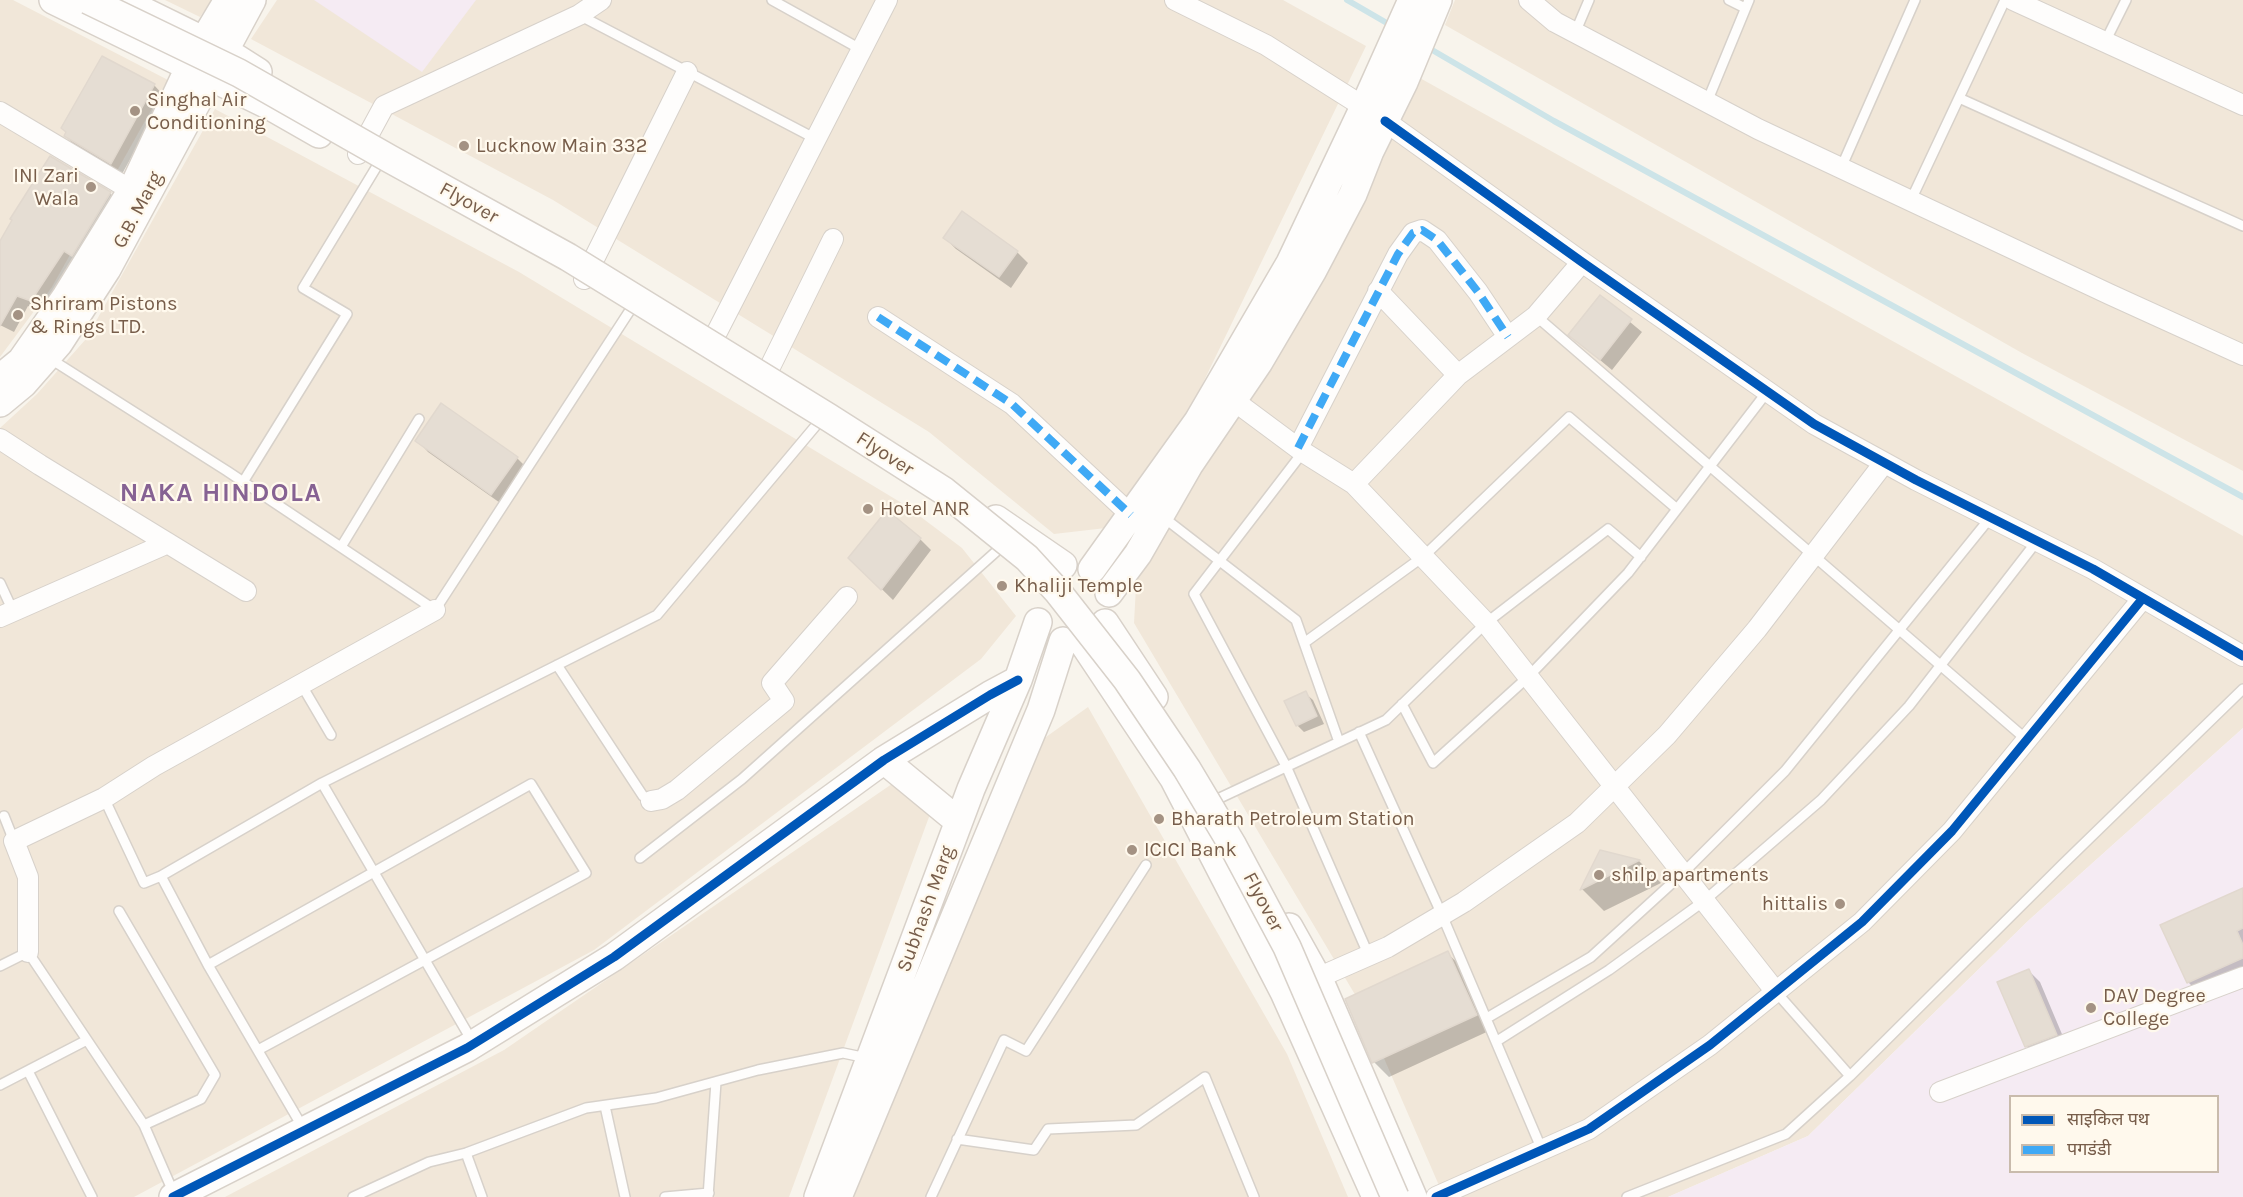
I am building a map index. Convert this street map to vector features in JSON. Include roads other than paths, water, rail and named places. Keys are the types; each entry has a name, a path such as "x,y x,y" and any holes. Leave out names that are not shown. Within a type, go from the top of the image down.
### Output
{"main road":[{"path":"53,0 367,153 588,269 637,299 818,423 928,491 985,536 1037,584"},
{"name":"Flyover","path":"88,0 239,74 568,257 808,404 944,491 1027,558 1058,592 1127,680 1187,770 1233,846 1295,966 1395,1197"},
{"path":"121,0 214,45 367,153"},
{"path":"214,45 228,0"},
{"name":"G.B. Marg","path":"0,403 23,384 59,343 107,269 214,45 252,0"},
{"path":"1109,593 1138,554 1189,465 1259,362 1312,272 1353,194 1370,151 1381,68 1428,4"},
{"path":"1092,569 1198,421 1375,114 1404,82 1428,4"},
{"path":"0,378 21,361 53,316 131,190 200,71"},
{"path":"637,299 715,336 769,369 935,473 1063,565"},
{"path":"833,1194 1072,641 1099,631 1105,623 1111,603 1109,593 1100,576 1092,569 1073,564 1052,569 1037,584 1033,597 1033,610 1038,622 1044,631 1072,641 1174,779 1284,992 1376,1197"},
{"name":"Subhash Marg","path":"833,1194 870,1058 958,821 1018,680 1038,622"},
{"path":"1105,623 1202,771 1317,978 1413,1197"},
{"path":"174,1197 473,1044 614,957 884,760 1018,680"},
{"path":"884,760 958,821"}],"street":[{"path":"367,153 384,106 579,15 601,0"},
{"path":"715,336 888,0"},
{"path":"1175,0 1266,45 1375,114 1814,424 1990,518 2094,569 2243,656"},
{"path":"1529,0 1555,22 1707,102 1841,168 2243,355"},
{"path":"2013,0 2243,105"},
{"path":"588,269 687,72"},
{"path":"0,112 131,190"},
{"path":"1301,450 1378,291 1409,237 1422,230 1437,240 1508,337"},
{"path":"769,369 833,239"},
{"path":"1354,484 1458,375 1536,316 1582,262"},
{"path":"1378,291 1458,375"},
{"path":"878,317 1012,404 1131,515"},
{"path":"1233,400 1301,450 1354,484 1486,623 1776,992"},
{"path":"0,439 246,591"},
{"path":"1284,992 1388,947 1464,902 1577,823 1674,726 1756,630 1884,463"},
{"path":"7,614 168,543"},
{"path":"651,801 662,800 677,790 784,701 772,683 847,597"},
{"path":"1436,1197 1589,1129 1710,1044 1862,922 1952,831 2143,598"},
{"path":"28,952 28,877 14,841 104,798 154,766 435,610"},
{"path":"1940,1092 2243,977"}],"lane":[{"path":"772,0 862,50"},
{"path":"1575,33 1589,0"},
{"path":"1707,102 1747,4 1729,0"},
{"path":"1841,168 1915,0"},
{"path":"1911,201 2005,0"},
{"path":"2105,42 2126,0"},
{"path":"579,15 816,139"},
{"path":"1959,98 2243,226"},
{"path":"243,482 347,314 303,288 367,153"},
{"path":"47,357 243,482 435,610 637,299"},
{"path":"1536,316 2026,740"},
{"path":"1402,704 1433,763 1528,677 1628,573 1767,392"},
{"path":"1304,643 1424,556 1569,417 1677,509"},
{"path":"341,547 419,419"},
{"path":"104,798 144,883 161,876 322,783 657,615 818,423"},
{"path":"1301,450 1194,594 1286,766 1369,956"},
{"path":"1160,515 1296,620 1339,742"},
{"path":"1487,1018 1591,957 1682,874 1785,771 1990,518"},
{"path":"1191,812 1386,720 1486,623 1608,529 1641,557"},
{"path":"1497,1041 1609,970 1704,901 1821,800 1910,706 2037,541"},
{"path":"640,858 742,779 881,652 999,549"},
{"path":"0,583 7,614"},
{"path":"557,665 643,796 651,801"},
{"path":"301,684 331,735"},
{"path":"1628,1197 1786,1134 1850,1076 2062,864 2243,689"},
{"path":"1359,732 1442,915 1542,1150"},
{"path":"322,783 473,1044"},
{"path":"208,965 531,784 586,873 258,1050"},
{"path":"4,816 14,841"},
{"path":"931,1197 1004,1040 1026,1051 1146,865"},
{"path":"161,876 208,965 304,1130"},
{"path":"119,911 215,1075 201,1099 144,1125"},
{"path":"0,966 28,952 144,1125 174,1197"},
{"path":"1776,992 1850,1076"},
{"path":"0,1085 87,1040"},
{"path":"353,1197 429,1162 466,1153 586,1108 656,1098 758,1070 843,1053 870,1058"},
{"path":"28,1071 92,1197"},
{"path":"957,1139 1034,1150 1048,1129 1136,1125 1205,1077 1254,1197"},
{"path":"664,1197 708,1195 716,1082"},
{"path":"605,1106 625,1197"},
{"path":"466,1153 482,1197"}],"waterway":[{"path":"1347,0 1392,26"},
{"path":"1427,47 1554,121 2243,497"}],"place":[{"name":"Singhal Air Conditioning","path":"135,111"},
{"name":"Lucknow Main 332","path":"464,146"},
{"name":"INI Zari Wala","path":"91,187"},
{"name":"Shriram Pistons & Rings LTD.","path":"18,315"},
{"name":"Hotel ANR","path":"868,509"},
{"name":"Khaliji Temple","path":"1002,586"},
{"name":"Bharath Petroleum Station","path":"1159,819"},
{"name":"ICICI Bank","path":"1132,850"},
{"name":"shilp apartments","path":"1599,875"},
{"name":"hittalis","path":"1840,904"},
{"name":"DAV Degree College","path":"2091,1008"}],"district":[{"name":"NAKA HINDOLA","path":"221,494"}]}
